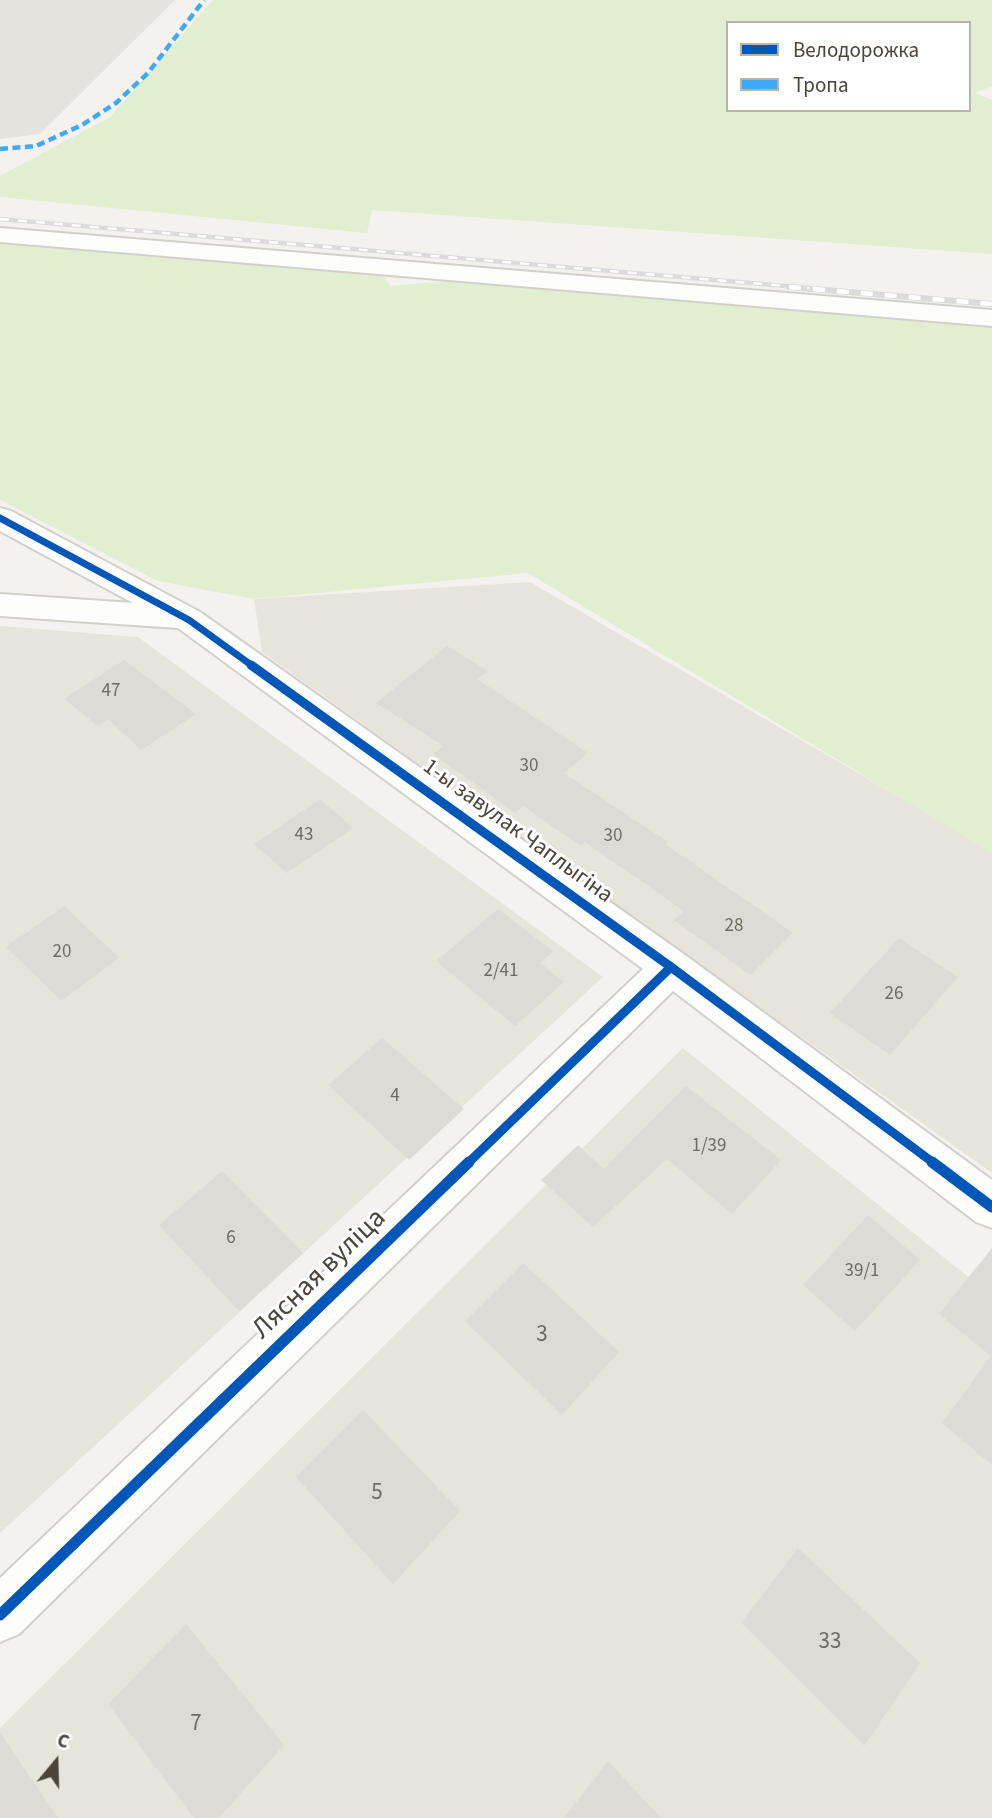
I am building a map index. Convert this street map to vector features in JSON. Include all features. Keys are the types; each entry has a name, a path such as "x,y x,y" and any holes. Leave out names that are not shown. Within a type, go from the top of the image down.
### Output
{"street":[{"path":"0,235 992,318"},
{"name":"1-ы завулак Чаплыгіна","path":"0,518 189,620 671,967 992,1207"},
{"path":"0,605 44,606 189,620"},
{"name":"Лясная вуліца","path":"0,1615 671,967"}],"shaded area":[{"path":"0,0 175,0 40,134 0,139"},
{"path":"530,582 992,851 992,1173 262,652 254,599"},
{"path":"0,626 138,637 603,977 0,1533"},
{"path":"683,1048 992,1296 992,1818 0,1818 0,1728"}],"green space":[{"path":"213,0 992,0 992,86 975,93 992,100 992,254 372,210 367,233 0,197 0,176 110,117"},
{"path":"0,229 369,259 391,286 449,281 992,326 992,853 528,573 254,599 158,581 0,500"}],"building":[{"path":"447,646 488,671 477,679 588,753 564,773 668,842 665,844 793,933 751,975 674,920 684,911 585,842 581,846 523,806 515,813 433,754 444,746 376,703"},
{"path":"124,660 196,714 141,750 108,719 98,726 64,699"},
{"path":"320,799 353,828 287,873 254,844"},
{"path":"64,906 119,958 61,1001 6,947"},
{"path":"498,909 553,951 540,963 564,982 515,1026 436,961"},
{"path":"899,938 958,977 890,1055 830,1013"},
{"path":"382,1038 464,1109 409,1160 328,1085"},
{"path":"686,1086 781,1160 732,1214 667,1159 593,1227 541,1180 578,1145 604,1169"},
{"path":"222,1171 303,1253 239,1311 159,1225"},
{"path":"868,1215 920,1260 855,1331 803,1285"},
{"path":"992,1248 992,1465 942,1423 991,1356 939,1314"},
{"path":"523,1263 619,1352 562,1415 465,1321"},
{"path":"363,1410 460,1511 393,1584 296,1477"},
{"path":"798,1548 920,1663 864,1746 741,1623"},
{"path":"186,1624 284,1745 219,1818 194,1818 108,1704"},
{"path":"0,1732 58,1818 0,1818"},
{"path":"608,1761 661,1818 564,1818"}],"railway":[{"path":"0,219 809,288"},
{"path":"789,287 992,304"}],"marked path":[{"path":"0,149 36,146 82,125 116,103 148,73 204,0"}],"cycle path":[{"path":"0,518 189,620 671,967 992,1207"},
{"path":"0,1615 671,967"}]}
